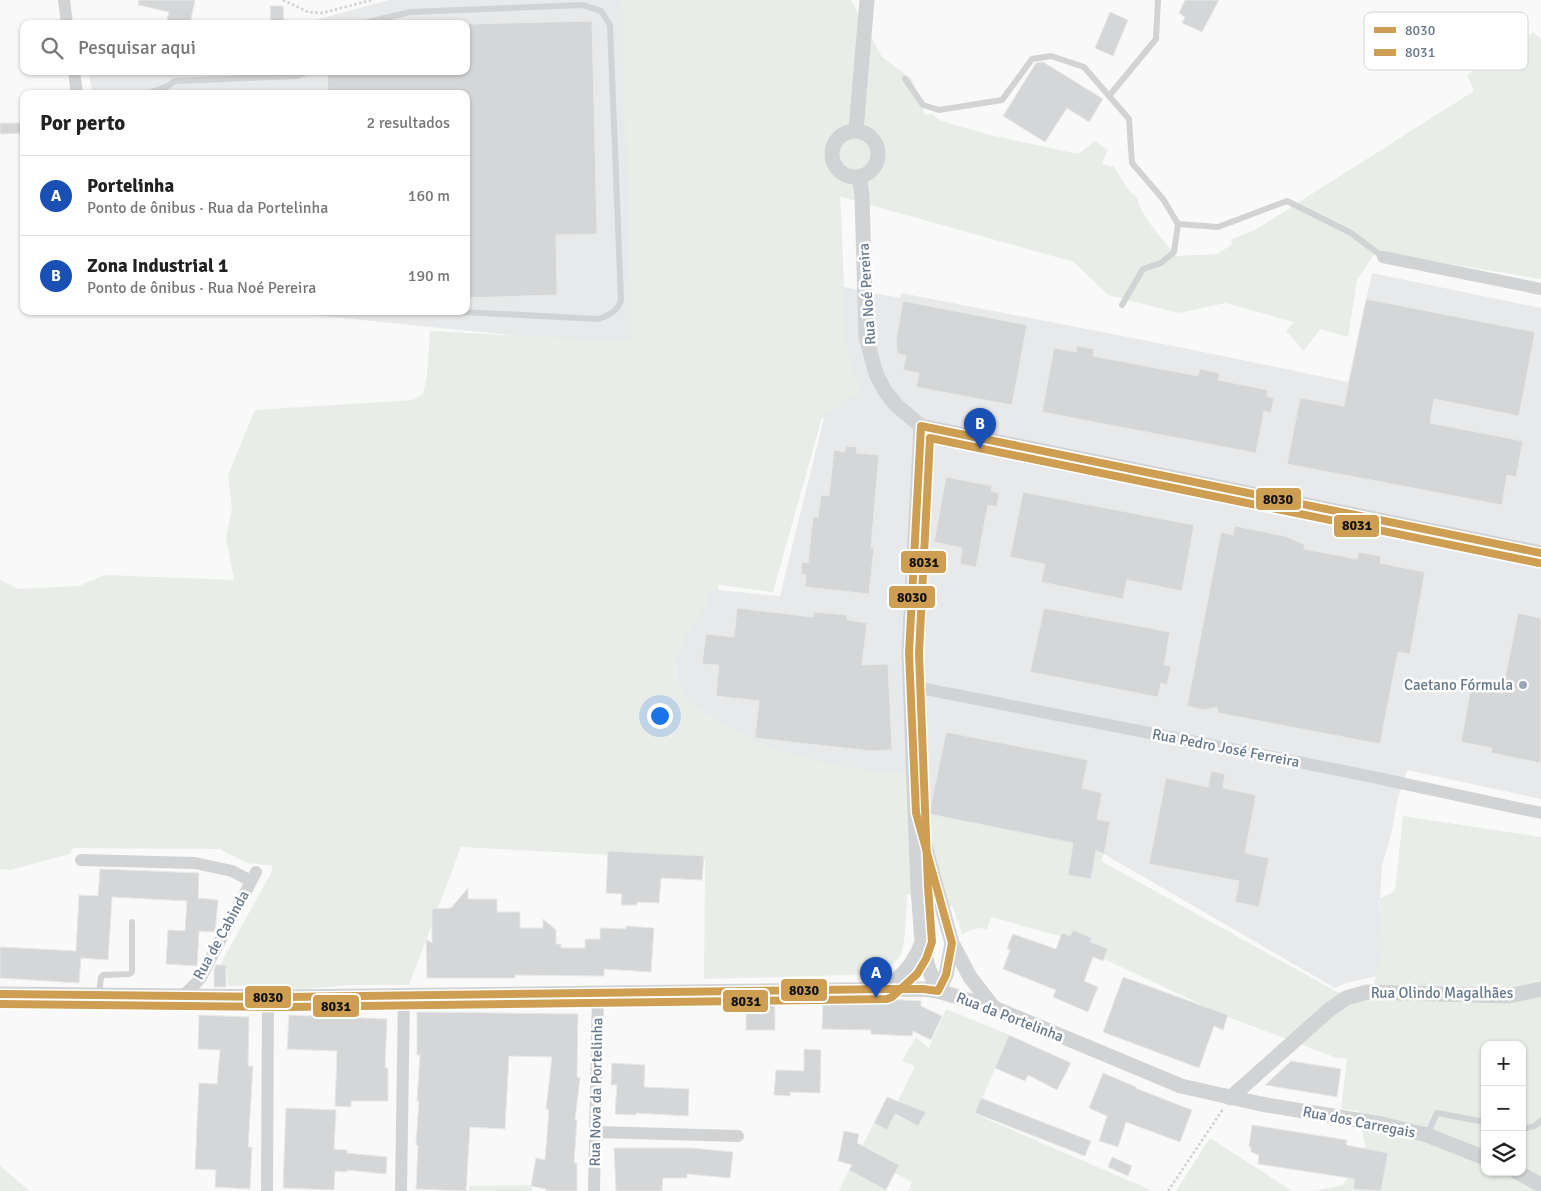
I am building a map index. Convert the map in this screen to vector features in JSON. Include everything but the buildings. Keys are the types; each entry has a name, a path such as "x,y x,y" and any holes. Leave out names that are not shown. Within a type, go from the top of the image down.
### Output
{"street":[{"path":"64,0 66,20"},
{"path":"856,130 867,0"},
{"path":"75,75 76,90"},
{"path":"856,130 870,136 875,141 879,156 873,170 860,177 852,177 844,174 834,163 832,156 836,140 842,135 856,130"},
{"name":"Rua Noé Pereira","path":"860,177 866,338 876,374 885,391 896,405 922,426"},
{"path":"1382,257 1541,289"},
{"path":"938,991 928,967 922,942 918,888 909,653 922,426 1541,553"},
{"name":"Rua Pedro José Ferreira","path":"910,686 1354,773 1541,813"},
{"path":"916,813 952,943 970,977 994,1008"},
{"name":"Rua de Cabinda","path":"81,860 195,862 254,876 200,979 183,996"},
{"path":"887,988 909,968 922,942"},
{"path":"938,991 946,975 952,943"},
{"name":"Rua da Portelinha","path":"0,994 268,997 923,989 938,991 994,1008 1181,1086 1230,1098"},
{"name":"Rua Olindo Magalhães","path":"1230,1098 1329,1010 1346,998 1367,992 1509,996 1541,989"},
{"name":"Rua Nova da Portelinha","path":"594,1191 598,992"},
{"path":"400,1191 404,994"},
{"path":"267,1191 268,997"},
{"name":"Rua dos Carregais","path":"1230,1098 1381,1124 1427,1135 1481,1156"},
{"path":"596,1132 738,1136"},
{"path":"1524,1176 1541,1185"}],"lane":[{"path":"1109,96 1156,39 1158,0"},
{"path":"376,20 411,12 584,5 601,11 610,25 620,305 607,317 598,319 470,312"},
{"path":"905,79 922,105 939,110 1002,100 1032,59 1051,56 1084,67 1129,119 1132,163 1163,199 1178,224 1174,252 1161,264 1143,269 1122,305"},
{"path":"161,90 175,81 300,75"},
{"path":"1178,224 1218,227 1287,201 1351,233 1382,257"},
{"path":"98,995 103,975 129,974 132,972 132,922"},
{"path":"1427,1135 1437,1112 1481,1121"},
{"path":"1526,1128 1534,1126 1541,1120"}],"path":[{"path":"283,0 308,12 322,13 372,0"},
{"path":"1168,1191 1230,1098"}],"shaded area":[{"path":"389,0 850,0 840,192 844,287 900,298 901,293 1348,382 1372,273 1541,308 1541,799 1407,770 1397,802 1391,835 1382,865 1379,914 1390,976 1377,976 1346,983 1335,988 1092,847 929,814 897,789 787,756 754,741 710,717 687,700 677,681 676,659 700,588 780,596 824,418 636,348 313,315 470,315 470,90 92,90 89,75 470,75 470,20 315,20"},
{"path":"622,0 851,0 882,57 912,79 925,115 932,114 941,121 990,135 1078,154 1095,141 1108,150 1102,164 1114,167 1129,191 1138,198 1147,220 1177,256 1218,254 1232,244 1231,240 1258,228 1474,91 1467,75 1475,70 1528,70 1528,36 1534,32 1541,39 1541,279 1378,252 1373,256 1357,280 1348,337 1320,329 1304,351 1286,331 1294,322 1225,303 1179,313 1108,295 1074,262 838,196 846,342 851,365 862,391 823,414 773,592 718,585 718,590 708,589 707,604 683,639 676,659 677,681 687,700 710,717 765,746 820,762 872,771 909,774 909,820 929,824 929,814 1092,847 1104,854 1101,861 1341,994 1373,988 1384,942 1379,914 1380,898 1395,891 1403,816 1541,837 1541,1191 1313,1191 1343,1185 1366,1152 1359,1111 1341,1109 1347,1059 1334,1057 1228,1017 1085,950 1067,938 991,917 987,929 977,928 962,934 953,907 907,894 906,925 901,954 883,974 704,979 705,860 461,847 409,985 349,985 297,990 284,986 228,986 227,968 220,965 271,873 273,866 247,863 221,850 223,849 73,848 70,854 10,870 0,869 0,580 19,589 79,586 105,575 234,580 226,538 232,508 228,475 255,410 413,400 423,394 427,376 430,331 632,342"},
{"path":"946,1009 1010,1035 975,1114 1153,1191 908,1191 912,1182 895,1173 899,1165 868,1149 856,1158 874,1123 887,1129 894,1115 918,1126 926,1112 898,1101 915,1066 902,1061 916,1037 929,1048"},
{"path":"1210,1138 1292,1191 1176,1191"},
{"path":"0,1166 30,1191 0,1191"},
{"path":"849,1170 889,1191 839,1191"},
{"path":"532,1185 532,1191 469,1191 469,1186"}],"transit line":[{"name":"8030","path":"0,994 286,997 887,989 938,991 946,975 952,943 916,813 909,653 921,426 1541,553"},
{"name":"8031","path":"0,1004 286,1007 887,999 892,997 917,974 926,959 932,942 928,887 919,653 930,438 1539,563"}],"place":[{"name":"Zona Industrial 1","path":"980,449"},
{"name":"Caetano Fórmula","path":"1523,685"},
{"name":"Portelinha","path":"876,998"}]}
